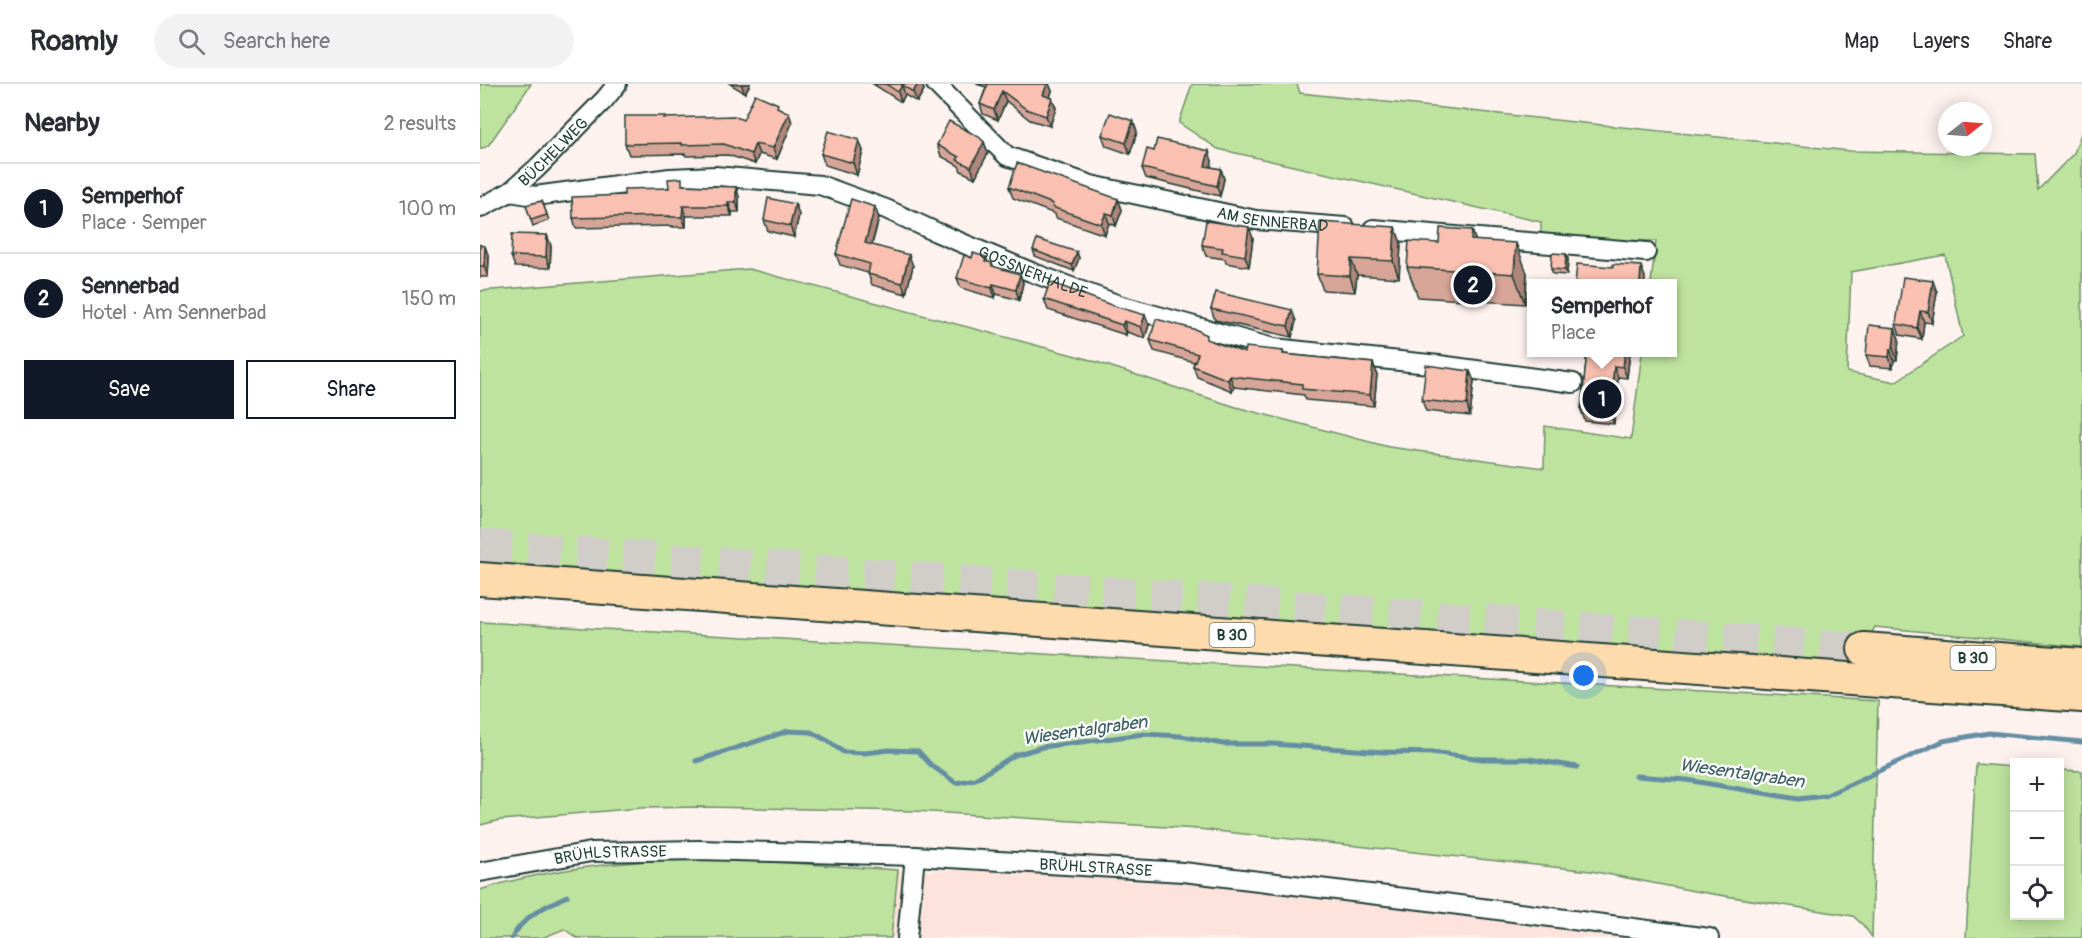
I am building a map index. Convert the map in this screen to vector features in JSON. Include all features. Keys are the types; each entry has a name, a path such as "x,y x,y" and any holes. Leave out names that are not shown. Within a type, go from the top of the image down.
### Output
{"highway":[{"name":"B 30","path":"480,579 2082,696"},
{"name":"B 30","path":"1864,649 2082,665"}],"street":[{"name":"BÜCHELWEG","path":"480,208 510,192 545,161 617,84"},
{"name":"AM SENNERBAD","path":"936,84 1007,156 1091,185 1256,220 1646,252"},
{"name":"GOSSNERHALDE","path":"510,192 534,196 670,178 715,176 820,185 886,209 1031,272 1119,305 1273,348 1439,365 1566,382"},
{"name":"BRÜHLSTRASSE","path":"480,872 591,852 699,850 915,856 1183,872 1429,901 1709,938"},
{"path":"907,938 915,856"}],"shaded area":[{"path":"898,870 1183,872 1708,938 891,938"}],"green space":[{"path":"480,84 531,84 488,146 480,149"},
{"path":"1192,84 1297,84 1300,93 1850,151 1938,152 1938,156 2035,154 2038,190 2074,153 2082,131 2082,647 1875,627 1853,666 480,565 480,291 749,269 1084,358 1236,407 1389,447 1544,468 1545,426 1631,439 1641,357 1677,357 1677,279 1651,279 1656,241 1541,239 1541,222 1218,149 1179,123","holes":["1945,255 1963,336 1895,382 1847,372 1851,272"]},
{"path":"480,622 1878,701 1872,937 1853,916 1694,891 1591,871 1198,829 915,811 702,807 641,808 501,820 480,825"},
{"path":"1976,764 2010,767 2010,920 2064,920 2064,770 2082,771 2082,938 1966,938"},
{"path":"699,857 898,870 891,938 577,938 564,929 542,938 480,938 480,890 561,871"}],"building":[{"path":"886,84 918,84 913,92 902,85 898,92"},
{"path":"988,84 1047,84 1043,95 1052,98 1046,116 1026,109 1002,91 994,110 980,104"},
{"path":"755,94 778,104 777,107 789,113 773,148 755,144 751,154 724,144 625,144 625,116 665,116 664,118 734,116 743,120"},
{"path":"1110,113 1133,121 1126,143 1102,135"},
{"path":"949,121 984,142 971,167 957,160 959,157 937,145"},
{"path":"828,131 859,140 853,163 821,154"},
{"path":"1157,139 1209,151 1205,166 1221,169 1217,186 1142,168 1147,149 1154,151"},
{"path":"1017,163 1118,199 1113,215 1106,213 1101,224 1052,207 1053,204 1009,187"},
{"path":"682,178 682,185 736,187 736,202 728,202 728,206 683,206 682,217 573,218 572,197 624,195 624,189 669,188 668,179"},
{"path":"768,198 795,204 790,226 764,220"},
{"path":"851,199 875,207 865,243 909,255 902,283 868,274 870,264 836,254"},
{"path":"542,201 547,215 531,220 526,205"},
{"path":"1206,221 1249,227 1245,256 1222,252 1223,248 1202,245"},
{"path":"1320,222 1395,227 1393,261 1351,259 1350,276 1317,274"},
{"path":"1440,228 1472,230 1471,240 1516,243 1514,274 1407,267 1409,241 1439,243"},
{"path":"512,234 547,235 546,257 511,256"},
{"path":"1037,239 1077,252 1072,265 1033,250"},
{"path":"480,245 485,246 484,266 480,266"},
{"path":"973,253 986,257 985,261 992,263 992,266 1020,274 1016,290 993,284 992,288 957,278 964,255 972,258"},
{"path":"1552,253 1566,254 1565,270 1551,269"},
{"path":"1577,264 1613,267 1613,264 1641,266 1640,279 1576,279"},
{"path":"1903,277 1933,281 1928,312 1920,311 1917,328 1896,324"},
{"path":"1050,282 1145,315 1141,327 1124,321 1122,325 1044,299"},
{"path":"1216,292 1292,310 1288,326 1211,309"},
{"path":"1156,319 1197,330 1207,335 1206,339 1245,353 1246,347 1283,351 1283,354 1373,363 1370,395 1302,389 1302,384 1230,376 1228,380 1193,366 1198,354 1150,340"},
{"path":"1869,325 1895,328 1893,349 1890,349 1889,357 1866,355"},
{"path":"1586,357 1624,357 1623,367 1614,366 1610,413 1581,410"},
{"path":"1426,365 1470,371 1467,405 1422,400"}],"waterway":[{"name":"Wiesentalgraben","path":"696,761 788,731 811,732 843,752 918,751 931,765 956,783 975,779 1015,755 1042,747 1144,734 1181,736 1223,744 1273,744 1384,752 1439,753 1482,759 1529,759 1577,767"},
{"name":"Wiesentalgraben","path":"1636,776 1687,780 1798,799 1825,796 1943,741 1989,733 2082,742"},
{"name":"Wiesentalgraben","path":"512,938 529,918 567,896"}],"tunnel":[{"path":"480,545 1864,649"}],"place":[{"name":"Sennerbad","path":"1473,285"},
{"name":"Semperhof","path":"1602,399"}]}
